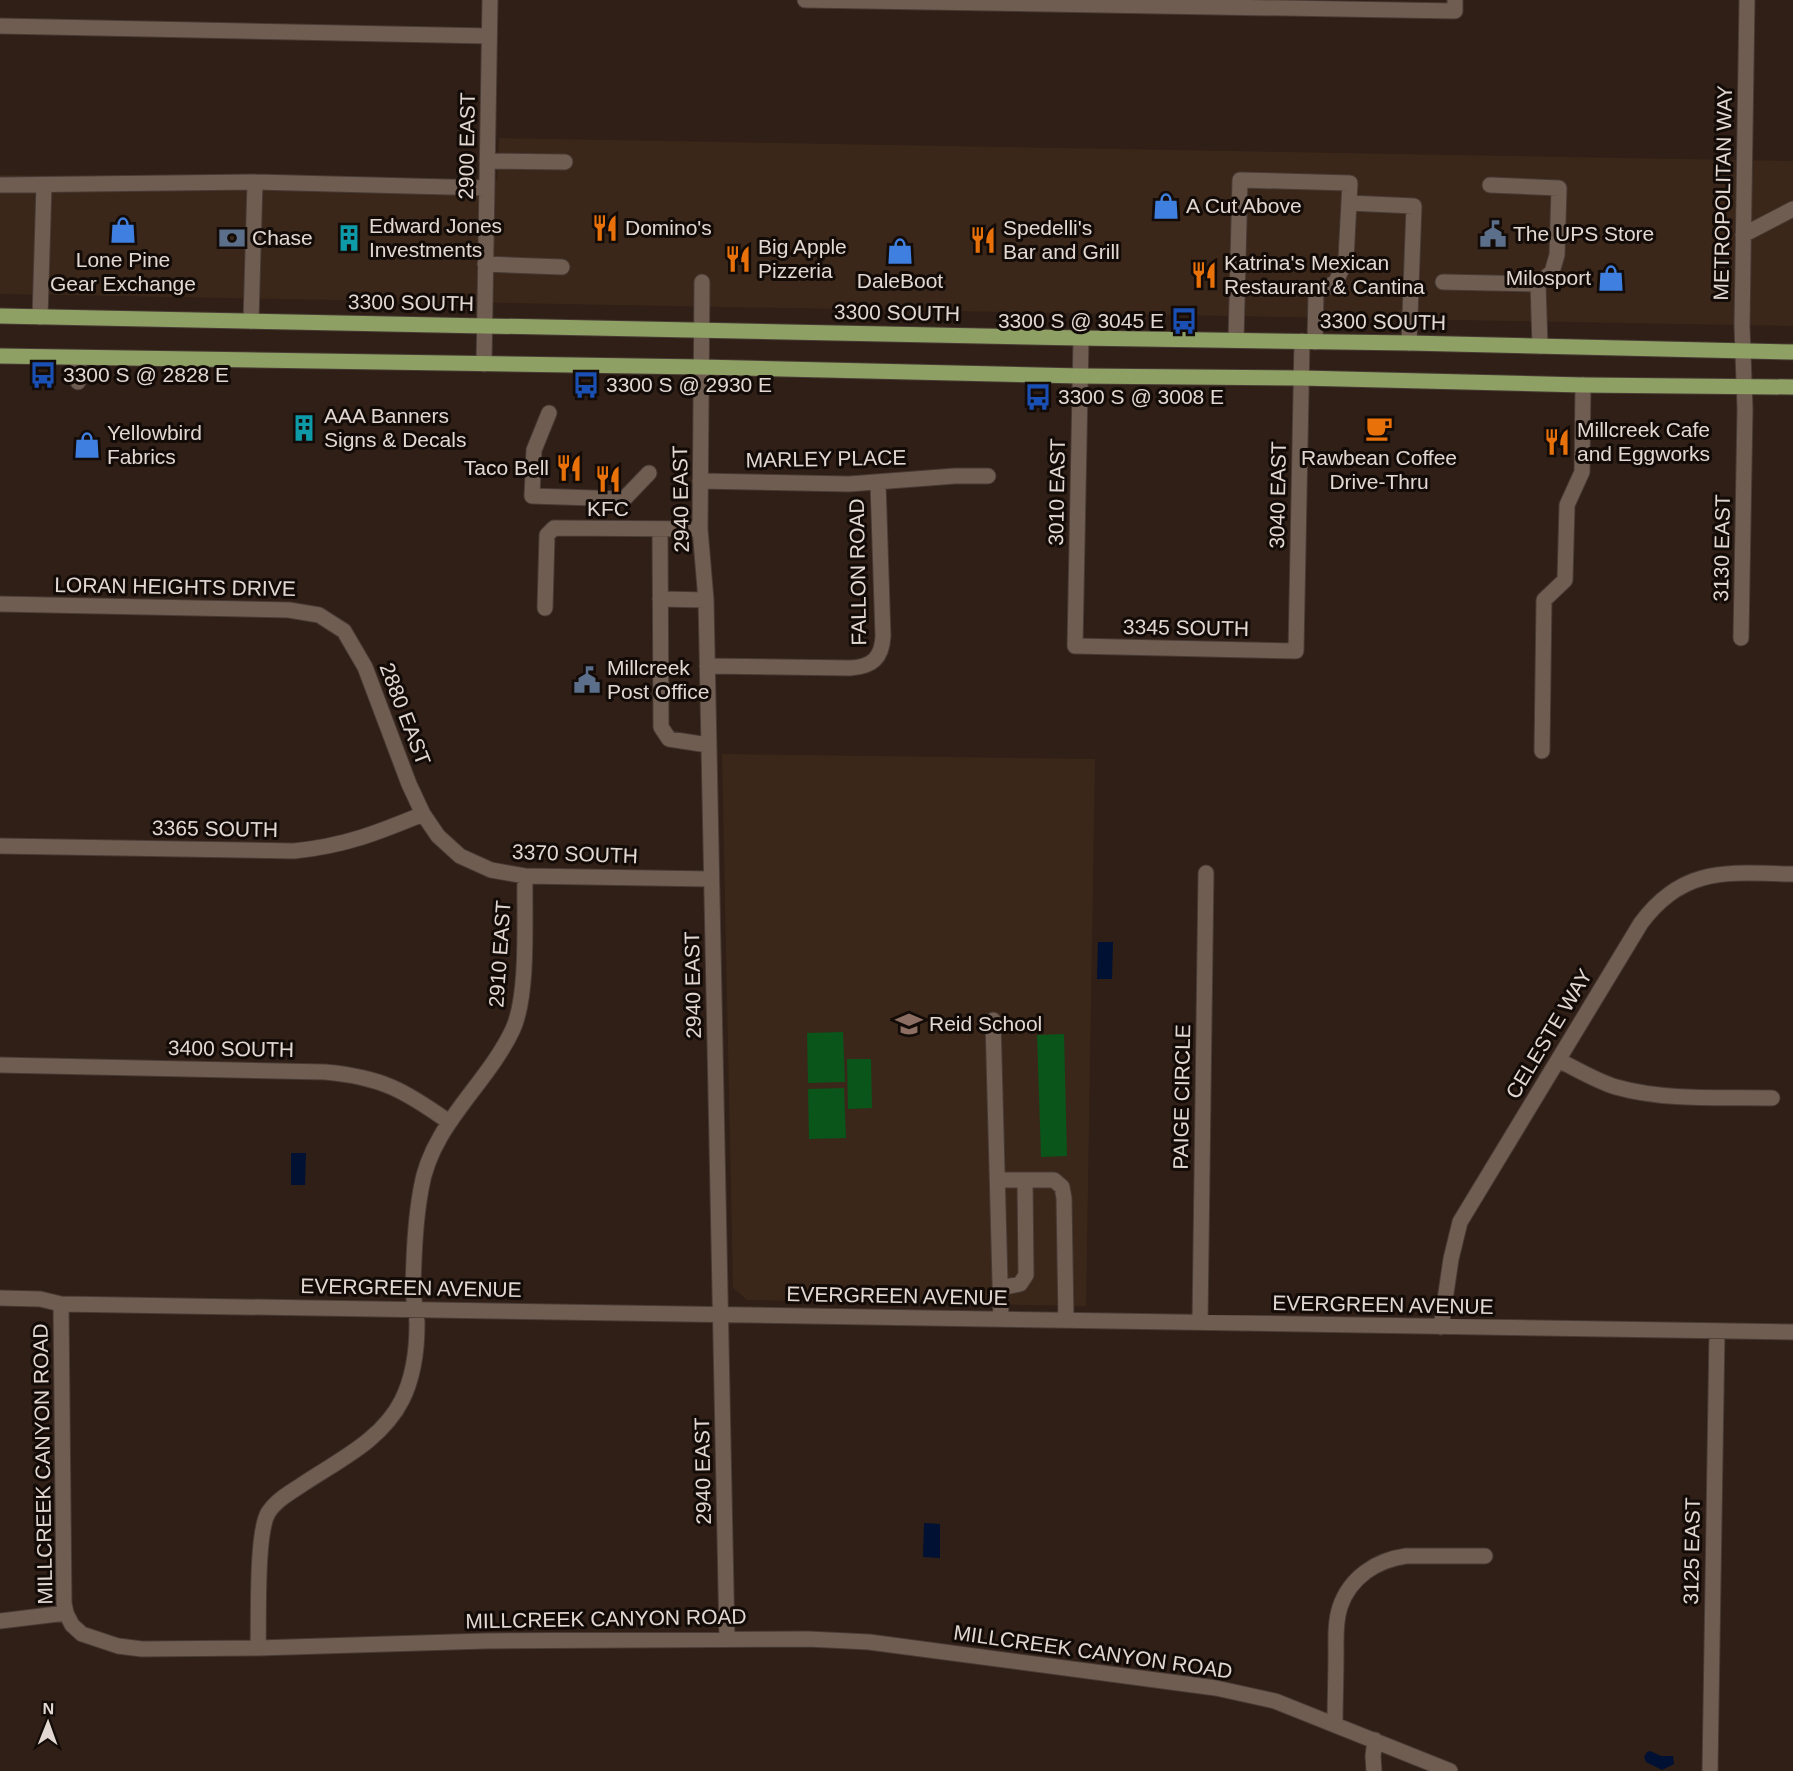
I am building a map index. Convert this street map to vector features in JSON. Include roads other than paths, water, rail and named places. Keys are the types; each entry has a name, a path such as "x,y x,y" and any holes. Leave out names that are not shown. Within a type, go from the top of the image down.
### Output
{"main road":[{"name":"3300 SOUTH","path":"0,316 1793,352"},
{"path":"0,356 1793,387"}],"street":[{"name":"2900 EAST","path":"484,364 490,0"},
{"path":"805,0 1455,5"},
{"name":"METROPOLITAN WAY","path":"1745,386 1743,235 1747,0"},
{"path":"0,26 489,36"},
{"path":"487,161 565,162"},
{"path":"1236,340 1240,180 1350,183 1349,203 1414,206 1409,343"},
{"path":"0,185 255,182 487,188"},
{"path":"251,321 255,182"},
{"path":"40,317 44,185"},
{"path":"1443,282 1538,284 1552,272 1557,255 1559,188 1490,185"},
{"name":"3040 EAST","path":"1296,651 1301,378 1316,293 1336,282 1347,259 1349,203"},
{"path":"1743,235 1793,209"},
{"path":"485,264 562,267"},
{"name":"2940 EAST","path":"702,282 700,529 706,600 728,1639"},
{"path":"1538,284 1540,346"},
{"name":"3010 EAST","path":"1075,646 1081,338"},
{"path":"78,357 78,382"},
{"path":"1542,751 1544,600 1564,580 1567,505 1582,472 1582,385"},
{"name":"3130 EAST","path":"1741,638 1745,386"},
{"path":"549,413 534,450 532,496 624,499 649,473"},
{"name":"MARLEY PLACE","path":"700,481 849,484 955,476 988,476"},
{"name":"FALLON ROAD","path":"707,666 850,668 865,666 877,659 884,636 878,483"},
{"path":"545,608 547,535 554,528 700,529"},
{"path":"660,529 661,728 669,739 708,745"},
{"path":"660,599 706,600"},
{"name":"LORAN HEIGHTS DRIVE","path":"0,604 289,610 319,615 344,631"},
{"name":"2880 EAST","path":"344,631 365,667 409,784 423,814"},
{"name":"3345 SOUTH","path":"1075,646 1296,651"},
{"name":"3365 SOUTH","path":"0,846 294,851 324,848 365,838 423,814"},
{"name":"3370 SOUTH","path":"423,814 438,836 460,856 491,870 525,876 711,879"},
{"name":"PAIGE CIRCLE","path":"1200,1322 1206,873"},
{"name":"CELESTE WAY","path":"1441,1327 1451,1259 1460,1222 1641,923 1661,899 1681,885 1717,874 1793,874"},
{"name":"2910 EAST","path":"258,1648 261,1539 268,1514 282,1498 370,1440 385,1425 402,1400 412,1373 417,1324 413,1291 416,1222 421,1186 433,1147 501,1053 514,1026 523,982 525,876"},
{"path":"993,1020 1000,1319"},
{"path":"1558,1060 1596,1079 1634,1091 1677,1096 1772,1098"},
{"name":"3400 SOUTH","path":"0,1065 325,1072 356,1075 392,1085 449,1122"},
{"path":"998,1180 1054,1180 1062,1187 1066,1320"},
{"path":"1000,1288 1020,1284 1026,1275 1025,1180"},
{"name":"EVERGREEN AVENUE","path":"0,1298 40,1299 61,1304 1793,1332"},
{"name":"MILLCREEK CANYON ROAD","path":"61,1304 66,1613 72,1625 82,1634 118,1646 142,1648 258,1648 485,1641 808,1639 869,1642 1216,1688 1275,1701 1450,1771"},
{"name":"3125 EAST","path":"1710,1771 1717,1331"},
{"path":"1335,1724 1336,1633 1340,1607 1355,1581 1369,1569 1394,1558 1485,1556"},
{"path":"0,1621 66,1613"},
{"path":"1374,1771 1375,1740"}],"water":[{"path":"1098,942 1113,942 1112,979 1097,979"},
{"path":"291,1153 306,1153 305,1185 291,1185"},
{"path":"924,1523 940,1524 940,1558 923,1557"},
{"path":"1650,1751 1661,1756 1673,1756 1674,1764 1662,1770 1646,1762 1644,1757"}],"place":[{"name":"A Cut Above","path":"1166,206"},
{"name":"Domino's","path":"605,228"},
{"name":"Lone Pine Gear Exchange","path":"123,230"},
{"name":"The UPS Store","path":"1493,234"},
{"name":"Chase","path":"232,238"},
{"name":"Edward Jones Investments","path":"349,238"},
{"name":"Spedelli's Bar and Grill","path":"983,240"},
{"name":"DaleBoot","path":"900,251"},
{"name":"Big Apple Pizzeria","path":"738,259"},
{"name":"Katrina's Mexican Restaurant & Cantina","path":"1204,275"},
{"name":"Milosport","path":"1611,278"},
{"name":"3300 S @ 3045 E","path":"1184,321"},
{"name":"3300 S @ 2828 E","path":"43,375"},
{"name":"3300 S @ 2930 E","path":"586,385"},
{"name":"3300 S @ 3008 E","path":"1038,397"},
{"name":"AAA Banners Signs & Decals","path":"304,428"},
{"name":"Rawbean Coffee Drive-Thru","path":"1379,428"},
{"name":"Millcreek Cafe and Eggworks","path":"1557,442"},
{"name":"Yellowbird Fabrics","path":"87,445"},
{"name":"Taco Bell","path":"569,468"},
{"name":"KFC","path":"608,479"},
{"name":"Millcreek Post Office","path":"587,680"},
{"name":"Reid School","path":"909,1024"}]}
